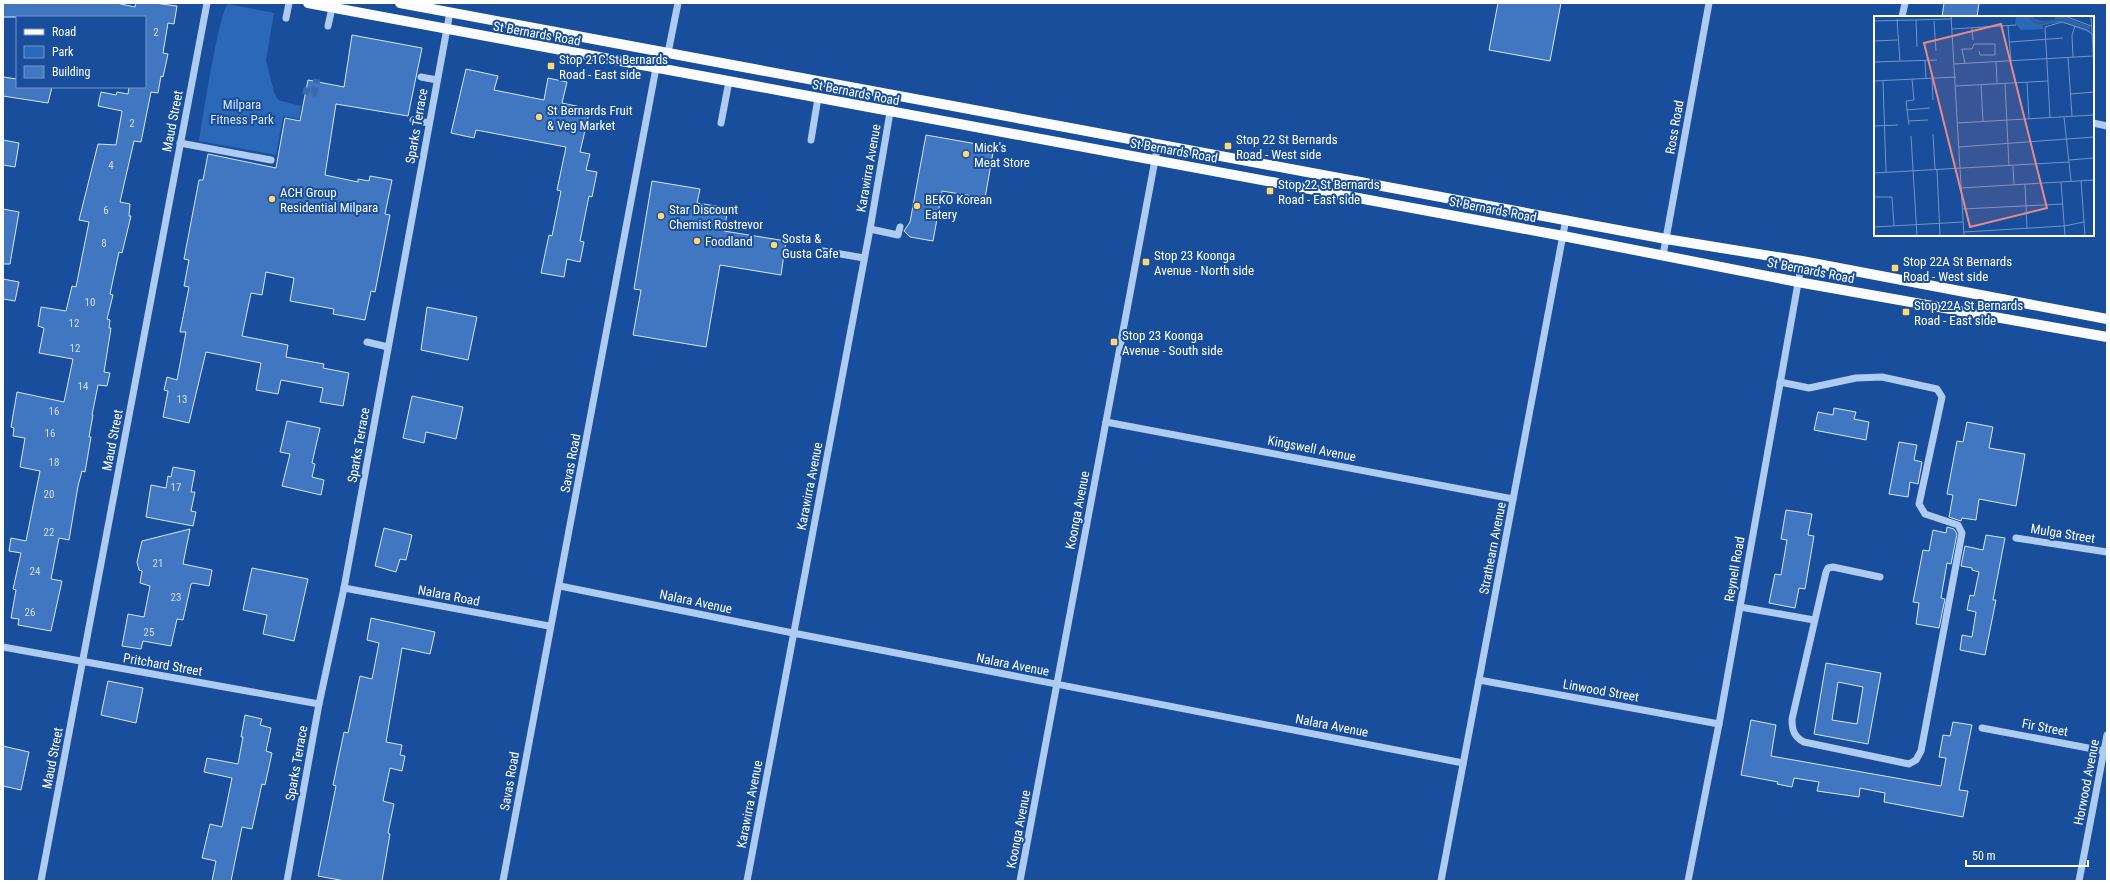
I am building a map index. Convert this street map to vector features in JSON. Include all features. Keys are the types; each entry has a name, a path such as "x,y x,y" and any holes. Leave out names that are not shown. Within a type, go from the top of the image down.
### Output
{"main road":[{"name":"St Bernards Road","path":"308,3 1563,236 1798,282 2107,337"},
{"name":"St Bernards Road","path":"400,3 1566,219 1666,239 1802,261 2107,320"}],"street":[{"name":"Maud Street","path":"41,881 207,3"},
{"path":"286,18 289,3"},
{"path":"668,53 678,3"},
{"name":"Ross Road","path":"1664,255 1709,3"},
{"path":"1902,16 1905,3"},
{"path":"328,26 332,8"},
{"name":"Sparks Terrace","path":"287,881 319,704 344,588 450,12"},
{"name":"Savas Road","path":"503,881 549,626 560,586 656,68 668,53"},
{"path":"421,77 437,80"},
{"path":"721,123 729,81"},
{"name":"Karawirra Avenue","path":"747,881 870,229 893,95"},
{"path":"810,140 818,98"},
{"path":"413,120 429,123"},
{"path":"2094,123 2107,126"},
{"path":"180,143 271,160"},
{"name":"Koonga Avenue","path":"1020,881 1158,144"},
{"name":"Strathearn Avenue","path":"1441,881 1566,219"},
{"path":"870,229 898,235 900,227"},
{"path":"823,251 864,258"},
{"name":"Reynell Road","path":"1688,881 1740,607 1802,261"},
{"path":"367,342 388,346"},
{"path":"1780,382 1809,388 1869,376 1882,377 1936,389 1942,397 1919,504 1925,514 1958,525 1962,533 1921,751 1913,763 1900,763 1804,742 1796,736 1793,731 1792,719 1814,620 1828,568 1833,567 1880,577"},
{"name":"Kingswell Avenue","path":"1106,422 1513,499"},
{"name":"Mulga Street","path":"2016,538 2107,552"},
{"name":"Nalara Avenue","path":"560,586 793,633 1463,763"},
{"name":"Nalara Road","path":"344,588 549,626"},
{"path":"1740,607 1814,620"},
{"name":"Pritchard Street","path":"3,647 319,704"},
{"name":"Linwood Street","path":"1479,680 1718,724"},
{"name":"Fir Street","path":"1982,728 2104,751"},
{"name":"Horwood Avenue","path":"2079,881 2107,735"}],"green space":[{"name":"Milpara Fitness Park","path":"228,4 274,13 266,60 274,92 278,100 301,106 299,119 283,116 276,155 199,141 220,26 224,11"}],"building":[{"path":"3,3 116,3 135,7 136,3 154,3 177,6 174,24 168,23 163,53 168,54 163,77 161,76 158,93 151,92 141,142 134,141 120,202 130,204 129,216 131,216 122,253 119,252 110,294 113,295 107,319 110,320 109,328 111,328 104,372 110,373 107,386 98,385 92,415 89,437 91,437 85,472 82,471 78,486 69,540 59,538 51,579 62,581 51,631 18,625 19,619 11,618 16,590 13,589 21,553 9,551 11,538 26,541 40,471 20,467 25,438 13,436 14,428 11,427 17,392 64,402 73,359 39,353 44,328 38,326 41,307 66,311 72,286 76,287 89,222 79,220 98,144 116,145 122,111 98,106 101,92 116,95 117,92 128,94 129,88 146,88 146,16 3,17"},
{"path":"1498,3 1561,3 1550,61 1489,50"},
{"path":"1944,3 1979,3 1977,16 1942,16"},
{"name":"ACH Group Residential Milpara","path":"352,35 422,48 408,116 336,104 325,175 358,182 358,179 369,181 370,176 392,180 385,214 390,215 375,292 371,291 365,320 333,314 334,309 290,301 294,278 266,272 262,295 251,293 242,336 288,345 286,357 324,364 323,368 349,373 343,406 320,402 323,388 281,380 278,394 256,390 261,363 206,352 189,423 163,417 168,391 164,390 167,377 177,380 186,332 180,332 189,287 184,286 189,260 184,259 199,180 203,180 208,154 276,168 285,118 300,121 308,80 344,87"},
{"path":"466,69 498,76 494,90 544,100 548,78 567,82 562,103 590,109 580,152 590,154 586,170 597,172 592,197 589,196 580,241 584,242 580,262 567,259 564,277 541,273 549,235 552,236 561,191 557,190 566,147 476,130 474,138 451,133"},
{"path":"3,77 16,79 16,88 52,88 48,103 3,96"},
{"path":"926,135 994,147 985,198 942,191 933,241 910,237 904,231 910,222"},
{"path":"3,140 19,143 15,167 3,165"},
{"path":"652,181 700,189 697,203 728,208 724,231 786,241 781,275 720,265 706,347 633,335 641,290 634,289"},
{"path":"3,209 19,212 10,264 3,264"},
{"path":"3,279 19,282 15,301 3,299"},
{"path":"427,307 477,317 468,360 421,350"},
{"path":"412,396 463,407 456,439 426,432 424,443 403,438"},
{"path":"1834,408 1856,412 1854,419 1869,422 1866,440 1814,430 1818,412 1833,415"},
{"path":"287,421 320,428 312,463 315,464 312,477 324,480 321,495 282,486 290,454 280,452"},
{"path":"1967,422 1993,427 1989,448 2025,454 2016,506 1979,499 1976,520 1962,518 1961,521 1949,517 1953,495 1947,494 1957,441 1963,442"},
{"path":"1899,442 1917,445 1914,460 1922,462 1918,484 1910,482 1908,497 1889,494"},
{"path":"173,467 195,471 191,492 195,492 191,511 196,512 193,526 146,517 151,485 166,488 168,476 171,477"},
{"path":"1786,510 1812,514 1808,535 1814,536 1805,589 1799,588 1795,608 1769,603 1775,574 1781,575 1787,540 1781,539"},
{"path":"1947,527 1954,529 1957,534 1951,564 1947,563 1941,598 1945,599 1939,628 1916,624 1919,603 1913,602 1923,550 1929,551 1933,530 1946,533"},
{"path":"384,528 412,535 406,560 400,559 396,572 375,566"},
{"path":"190,529 183,564 212,570 209,586 193,583 191,584 183,620 177,619 171,646 143,641 141,649 122,646 128,614 144,617 150,586 140,583 142,571 139,570 137,562 142,541"},
{"path":"1986,535 2005,538 1993,600 1996,600 1985,655 1960,650 1962,635 1972,637 1976,612 1967,610 1970,595 1974,596 1979,572 1972,570 1972,568 1961,566 1965,546 1983,550"},
{"path":"252,568 308,579 294,641 263,634 267,615 243,610"},
{"path":"371,618 435,632 430,654 402,648 386,742 402,745 400,755 405,756 402,771 390,768 383,801 394,804 388,833 390,834 382,881 345,881 318,876 336,786 333,785 344,732 348,733 360,676 372,679 379,643 367,640"},
{"path":"1826,663 1881,673 1868,744 1814,734","holes":["1838,682 1863,687 1857,724 1832,720"]},
{"path":"108,681 143,688 136,723 101,715"},
{"path":"245,715 262,719 260,725 271,728 266,751 272,753 265,785 262,784 252,829 242,827 231,881 212,881 216,861 202,858 210,824 222,827 232,778 204,772 207,758 238,764"},
{"path":"1751,720 1776,725 1771,756 1941,786 1946,758 1939,757 1943,735 1950,736 1953,722 1972,725 1959,790 1968,791 1963,817 1884,802 1885,793 1860,788 1859,797 1817,791 1819,782 1794,778 1792,787 1777,784 1778,782 1741,775"},
{"path":"3,746 29,752 21,790 3,786"}],"tunnel":[{"path":"303,90 314,93 317,79"}],"place":[{"name":"Stop 21C St Bernards Road - East side","path":"551,66"},
{"name":"St Bernards Fruit & Veg Market","path":"539,117"},
{"name":"Stop 22 St Bernards Road - West side","path":"1228,146"},
{"name":"Mick's Meat Store","path":"966,154"},
{"name":"Stop 22 St Bernards Road - East side","path":"1270,191"},
{"name":"ACH Group Residential Milpara","path":"272,199"},
{"name":"BEKO Korean Eatery","path":"917,206"},
{"name":"Star Discount Chemist Rostrevor","path":"661,216"},
{"name":"Foodland","path":"697,241"},
{"name":"Sosta & Gusta Cafe","path":"774,245"},
{"name":"Stop 23 Koonga Avenue - North side","path":"1146,262"},
{"name":"Stop 22A St Bernards Road - West side","path":"1895,268"},
{"name":"Stop 22A St Bernards Road - East side","path":"1906,312"},
{"name":"Stop 23 Koonga Avenue - South side","path":"1114,342"}]}
